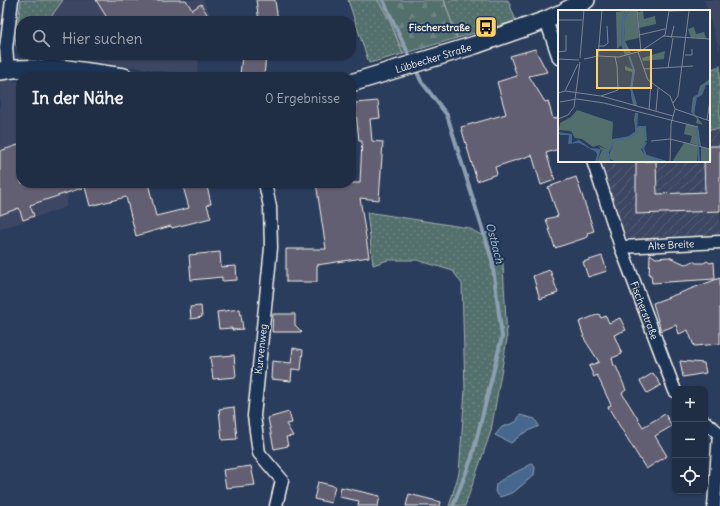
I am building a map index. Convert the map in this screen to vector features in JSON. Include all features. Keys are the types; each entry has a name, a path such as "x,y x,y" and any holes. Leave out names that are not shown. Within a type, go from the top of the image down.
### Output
{"main road":[{"path":"567,10 583,1"},
{"name":"Lübbecker Straße","path":"356,82 553,17"},
{"path":"4,70 60,68 88,72"}],"street":[{"path":"4,70 12,0"},
{"path":"553,17 558,51"},
{"name":"Fischerstraße","path":"593,162 621,247 673,386"},
{"name":"Kurvenweg","path":"266,188 270,207 271,248 254,416 258,453 282,480 276,506"},
{"name":"Alte Breite","path":"621,247 720,242"},
{"path":"708,425 719,434 714,506"}],"shaded area":[{"path":"63,0 203,0 211,16 52,16"},
{"path":"704,0 720,0 720,53 710,19 710,10 708,10"},
{"path":"85,60 199,60 197,72 169,72"},
{"path":"0,81 16,81 16,188 69,188 66,207 0,229"},
{"path":"720,129 720,235 637,239 629,238 623,233 602,162 710,162 710,130"},
{"path":"520,415 535,419 539,426 522,434 511,443 495,435 502,427 516,422"},
{"path":"533,463 535,468 534,475 514,492 500,497 495,492 496,484"}],"green space":[{"path":"21,0 63,0 52,16 19,16"},
{"path":"348,0 378,0 390,21 403,54 369,63 356,24 356,16 353,16"},
{"path":"378,0 444,0 457,38 403,54 390,21"},
{"path":"444,0 508,0 516,21 457,38"},
{"path":"720,66 720,129 710,130 710,70"},
{"path":"367,212 469,228 481,235 491,231 503,264 507,339 491,431 465,506 449,506 459,473 465,390 462,284 453,271 417,260 388,260 373,265"}],"building":[{"path":"96,0 186,0 192,10 201,4 208,16 106,16"},
{"path":"256,0 275,0 277,16 258,16"},
{"path":"535,49 547,72 529,76 545,102 548,101 553,119 558,117 558,149 546,153 555,180 541,185 532,155 495,167 497,174 477,181 461,127 506,114 497,82 517,76 510,56"},
{"path":"242,60 266,60 264,72 240,72"},
{"path":"378,101 380,118 370,119 372,141 383,142 379,200 360,198 369,257 317,265 317,282 286,282 286,249 326,249 317,188 356,188 356,183 360,183 362,141 359,141 356,103"},
{"path":"16,146 16,188 82,188 30,205 34,216 23,220 19,208 0,215 0,151"},
{"path":"710,146 720,146 720,211 636,214 636,162 656,162 657,194 705,192 704,162 710,162"},
{"path":"576,177 594,231 587,233 588,237 555,248 546,219 558,216 548,187"},
{"path":"85,188 149,188 156,216 189,208 183,188 207,188 211,203 207,205 211,218 172,228 171,226 136,236 126,197 90,206"},
{"path":"220,252 221,267 236,266 237,280 222,281 222,277 191,280 189,255"},
{"path":"650,254 656,258 669,257 685,264 693,261 696,263 704,263 707,261 710,263 714,262 715,279 652,283 651,275 649,275"},
{"path":"602,256 607,271 588,277 583,262"},
{"path":"550,270 558,293 540,299 533,276"},
{"path":"720,278 720,344 694,346 688,330 679,334 676,325 661,331 653,303"},
{"path":"201,306 202,317 191,319 190,307"},
{"path":"240,309 243,329 219,329 217,312"},
{"path":"273,314 295,314 295,325 302,332 272,332"},
{"path":"599,314 601,318 606,316 609,323 620,318 626,330 614,335 622,354 612,358 614,366 616,366 626,390 622,393 643,427 665,414 672,426 655,436 667,456 646,469 608,407 611,405 597,375 594,377 589,366 599,362 585,340 579,322"},
{"path":"293,348 303,350 301,370 292,369 291,381 271,379 272,361 291,363"},
{"path":"234,355 236,377 213,379 210,357"},
{"path":"680,361 704,363 706,373 683,377"},
{"path":"653,373 661,385 647,393 640,381"},
{"path":"234,407 237,439 222,440 219,409"},
{"path":"289,412 292,423 286,424 293,436 286,437 288,446 274,449 268,418"},
{"path":"251,466 255,485 226,488 223,470"},
{"path":"318,482 335,486 331,503 314,499"},
{"path":"341,487 380,496 378,506 358,506 359,501 339,497"},
{"path":"409,494 441,502 440,506 406,506"}],"waterway":[{"name":"Ostbach","path":"383,0 412,61"},
{"name":"Ostbach","path":"415,67 421,81 447,115 492,260 502,337 472,457 453,506"}],"place":[{"name":"Fischerstraße","path":"486,27"}]}
